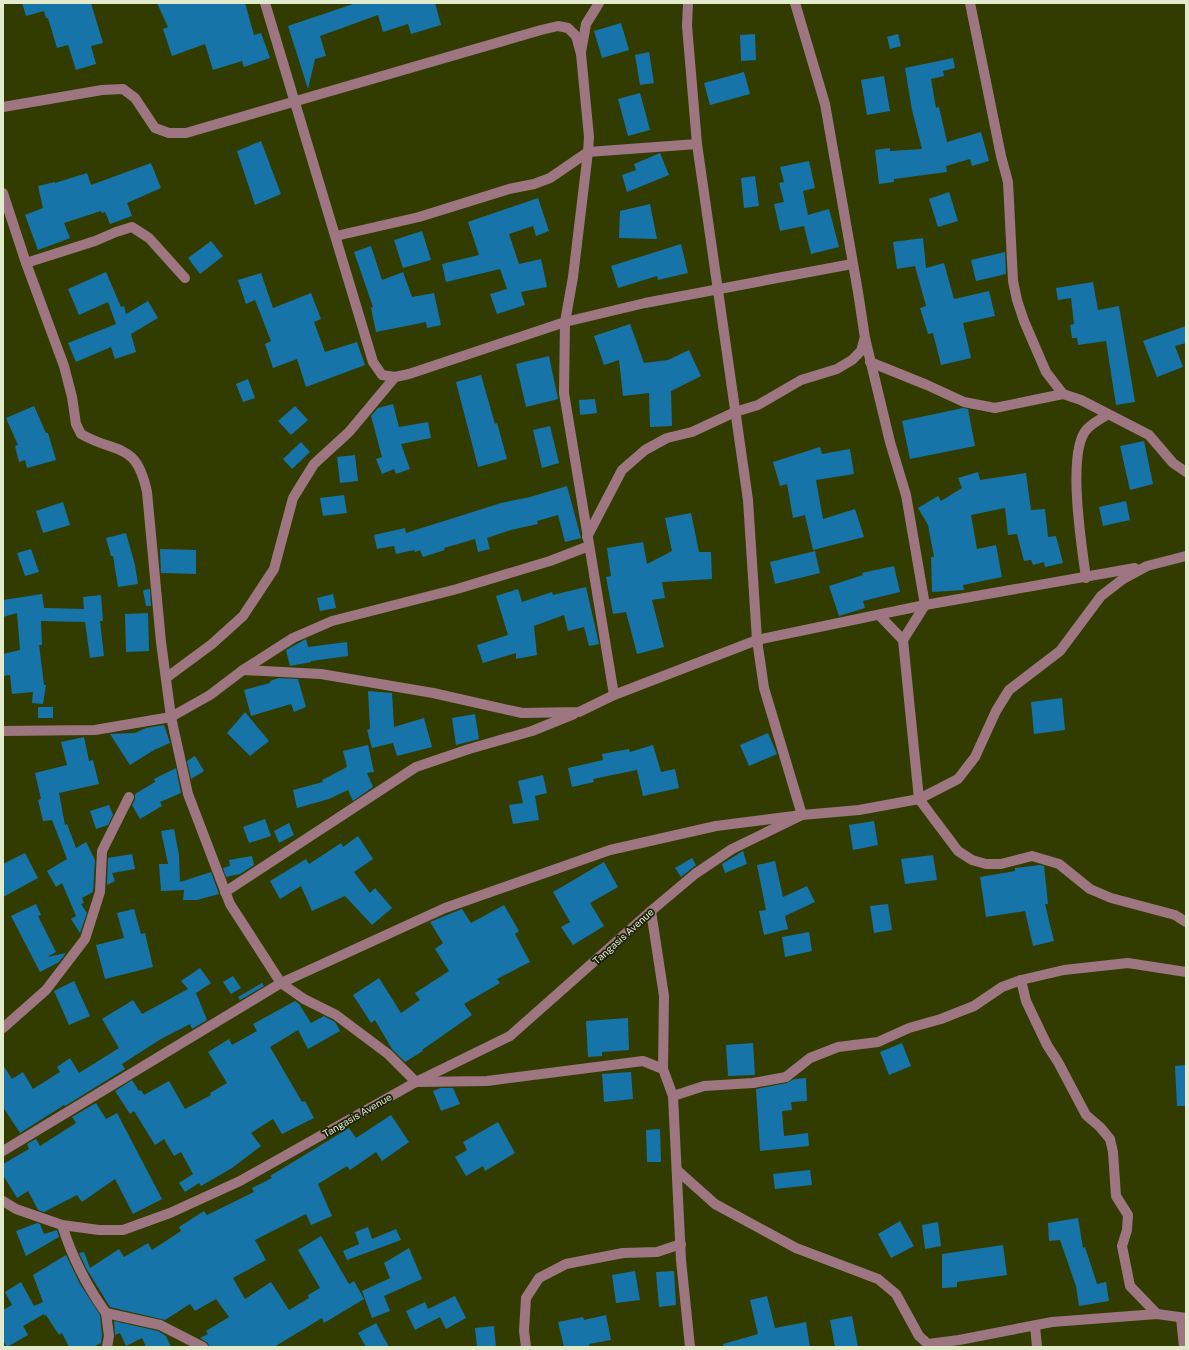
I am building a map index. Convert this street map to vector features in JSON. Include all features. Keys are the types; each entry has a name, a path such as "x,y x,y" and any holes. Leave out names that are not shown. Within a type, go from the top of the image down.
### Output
{"street":[{"path":"265,3 373,362 382,375 395,377 409,374 565,322 718,289 852,264"},
{"path":"581,54 586,24 599,3"},
{"path":"3,1150 281,983 445,908 610,850 716,826 802,815 764,688 758,640 748,500 697,144 688,26 688,3"},
{"path":"795,3 825,104 865,338 870,362 906,495 925,605 903,640 919,799 958,851 972,860 986,864 1001,864 1032,856 1059,864 1090,888 1104,895 1176,915 1186,922"},
{"path":"970,3 1001,156 1008,182 1013,281 1017,300 1024,322 1046,372 1063,394"},
{"path":"3,107 102,90 123,89 135,98 155,128 169,133 186,133 441,58 558,26 568,28 576,36 581,54 589,137 573,277 565,322 564,393 614,695"},
{"path":"336,236 419,217 508,189 534,184 550,178 588,152 697,144"},
{"path":"3,193 26,264 64,366 72,397 76,424 81,434 130,455 143,472 147,492 171,717 188,794 225,892 234,910 281,983 304,999 336,1015 388,1054 416,1082 487,1081 643,1061 663,1069"},
{"path":"26,264 95,242 116,232 132,227 149,238 185,278"},
{"path":"3,731 95,730 171,717 210,695 243,670 293,638 332,621 457,589 550,561 588,541 622,470 645,450 667,438 692,432 735,412 758,405 800,380 837,369 852,360 861,351 865,338"},
{"path":"870,362 964,402 995,408 1063,394 1081,400 1107,415 1149,435 1173,463 1186,472"},
{"path":"166,678 212,644 243,616 274,569 293,498 314,464 350,432 395,377"},
{"path":"1086,578 1077,493 1077,454 1080,441 1086,430 1107,415"},
{"name":"Tangasis Avenue","path":"3,1201 16,1209 62,1224 99,1230 123,1230 170,1214 240,1182 416,1082 510,1036 651,911 695,874 732,849 802,815 859,810 919,799 958,779 975,757 996,711 1010,690 1060,651 1101,596 1122,579 1147,566 1186,556"},
{"path":"225,892 416,767 469,749 532,731 579,712 614,695 758,640 879,616 925,605 1086,578 1147,566"},
{"path":"879,616 903,640"},
{"path":"243,670 321,674 433,693 522,713 579,712"},
{"path":"3,1028 46,990 85,939 100,892 102,851 129,797"},
{"path":"651,911 664,996 663,1069 673,1096 681,1244 690,1347"},
{"path":"673,1096 704,1086 753,1083 786,1077 810,1058 838,1047 878,1042 909,1028 941,1019 974,1006 1002,987 1021,980 1064,970 1128,964 1186,972"},
{"path":"1021,980 1026,1001 1047,1045 1058,1062 1086,1115 1100,1127 1110,1139 1113,1152 1116,1196 1128,1215 1127,1230 1122,1246 1130,1286 1157,1314"},
{"path":"678,1171 716,1204 796,1248 878,1279 896,1294 919,1336 928,1344 959,1340 1052,1322 1157,1314 1184,1318 1184,1347"},
{"path":"62,1224 76,1264 90,1291 106,1313 109,1336 107,1347"},
{"path":"526,1347 524,1331 526,1298 539,1278 566,1264 623,1253 657,1252 681,1244"},
{"path":"106,1313 160,1324 203,1347"},
{"path":"1035,1326 1037,1347"}],"building":[{"path":"22,3 91,3 103,43 91,46 96,64 76,70 68,45 57,48 48,18 46,18 44,11 26,16"},
{"path":"157,3 245,3 254,35 261,33 270,58 244,67 242,61 213,70 205,44 172,56 163,29 168,27"},
{"path":"356,3 435,3 441,25 411,34 408,24 383,32 378,15 320,36 326,56 315,59 308,89 288,26"},
{"path":"621,23 629,50 602,58 594,31"},
{"path":"755,34 756,60 741,61 740,35"},
{"path":"898,34 901,46 890,49 887,37"},
{"path":"649,52 654,83 640,85 635,55"},
{"path":"953,58 955,68 943,71 944,76 931,79 936,108 939,107 947,142 981,132 989,161 972,166 970,159 946,166 947,172 894,179 894,182 879,184 875,150 890,148 890,151 922,149 912,110 905,68"},
{"path":"744,72 750,94 710,105 704,83"},
{"path":"884,76 890,111 867,115 861,80"},
{"path":"640,93 650,130 628,136 618,99"},
{"path":"261,141 281,194 255,205 237,151"},
{"path":"660,153 669,175 627,192 622,175 636,170 634,164"},
{"path":"809,161 815,188 803,191 808,215 829,209 839,247 811,254 804,226 780,231 774,204 784,202 779,183 784,182 780,167"},
{"path":"151,163 161,188 127,203 132,216 110,224 105,212 102,213 101,211 64,223 70,238 38,250 25,215 43,208 38,186 55,183 87,173 91,185"},
{"path":"755,176 759,206 744,208 741,178"},
{"path":"949,192 958,221 938,227 929,199"},
{"path":"538,198 549,231 536,236 533,226 509,234 519,264 541,259 547,287 521,292 525,305 497,314 490,294 507,289 500,269 446,282 442,264 479,255 468,222"},
{"path":"650,204 657,239 619,238 620,211"},
{"path":"422,231 431,260 403,268 394,240"},
{"path":"923,238 926,268 944,263 954,299 989,291 995,316 963,323 971,358 941,365 933,333 928,334 920,308 926,306 915,266 897,269 893,242"},
{"path":"211,241 223,256 200,274 188,258"},
{"path":"681,244 688,273 658,280 657,276 618,288 611,266"},
{"path":"371,246 382,280 403,272 412,297 434,293 441,325 427,328 426,322 376,332 371,308 373,307 354,252"},
{"path":"1005,252 1006,274 976,281 971,260"},
{"path":"106,272 121,307 124,306 126,314 148,301 158,318 131,334 136,352 115,359 111,347 76,362 68,343 116,324 108,302 79,315 68,289"},
{"path":"261,273 273,308 311,293 321,319 314,322 325,352 357,342 365,365 306,387 297,359 273,368 265,344 271,341 255,300 246,304 238,280"},
{"path":"1093,282 1098,310 1119,306 1135,402 1116,405 1106,341 1078,345 1077,338 1072,338 1070,325 1074,324 1071,298 1058,300 1056,288"},
{"path":"630,324 644,363 668,360 689,350 701,376 671,391 672,426 650,427 649,393 623,396 619,360 604,365 594,336"},
{"path":"1186,326 1186,343 1175,346 1183,367 1157,377 1143,341"},
{"path":"549,356 558,399 526,407 516,364"},
{"path":"481,375 507,459 478,467 456,382"},
{"path":"248,379 255,398 243,402 236,384"},
{"path":"595,399 597,413 580,415 579,400"},
{"path":"393,404 399,427 428,422 431,438 401,444 410,469 396,474 394,469 382,474 376,459 382,457 371,416 378,408"},
{"path":"34,406 46,433 48,433 56,460 27,468 25,460 19,462 15,446 18,445 6,418"},
{"path":"295,406 308,420 291,435 278,421"},
{"path":"963,408 968,409 975,446 910,459 902,421"},
{"path":"550,426 559,463 542,468 533,430"},
{"path":"1144,441 1153,484 1130,490 1120,446"},
{"path":"301,442 310,452 292,469 283,459"},
{"path":"820,447 822,454 850,449 854,474 816,480 823,519 855,509 864,537 813,550 805,515 793,518 787,484 780,486 773,462"},
{"path":"355,455 358,481 340,483 337,457"},
{"path":"978,472 980,480 1026,473 1031,510 1045,509 1048,537 1056,536 1063,563 1045,567 1044,562 1033,565 1031,560 1024,561 1017,534 1008,535 1005,508 971,515 977,549 996,545 1002,577 963,585 964,590 932,592 931,557 934,557 928,525 918,508 938,496 941,501 962,488 958,478"},
{"path":"567,486 581,538 565,542 558,515 537,521 538,524 511,530 487,538 490,549 478,552 475,539 444,548 445,550 423,557 420,550 396,554 394,546 377,549 374,535 405,528 406,533 501,503 530,497"},
{"path":"344,495 347,513 323,516 320,498"},
{"path":"1126,501 1130,520 1103,526 1099,507"},
{"path":"63,502 70,525 43,533 36,511"},
{"path":"691,513 699,552 711,552 712,579 662,582 665,598 652,600 664,647 637,654 626,612 613,614 606,577 611,576 607,548 643,542 647,564 672,551 665,518"},
{"path":"126,533 135,565 138,584 118,587 113,556 111,556 106,538"},
{"path":"31,549 39,572 25,576 17,553"},
{"path":"160,549 196,550 196,574 161,573"},
{"path":"815,551 820,573 775,584 770,562"},
{"path":"894,566 900,592 863,601 865,608 839,616 829,586 863,575 862,573"},
{"path":"586,587 599,644 589,646 584,627 568,631 564,615 534,626 537,655 516,659 516,653 483,663 477,645 508,635 496,596 518,589 522,602 552,592 553,595"},
{"path":"150,589 151,606 146,606 143,590"},
{"path":"42,594 44,608 84,609 83,597 101,595 103,621 100,621 104,656 90,658 85,622 41,621 42,645 39,645 44,685 46,685 43,704 32,703 33,692 12,694 10,675 3,676 3,654 20,650 17,613 3,617 3,600"},
{"path":"333,594 336,608 320,611 317,598"},
{"path":"148,613 149,651 126,652 125,614"},
{"path":"306,639 308,647 347,642 348,656 311,661 290,666 286,650"},
{"path":"279,678 298,679 306,707 294,712 291,704 251,716 244,690 270,683 270,681"},
{"path":"368,691 392,693 394,727 424,718 432,747 397,756 393,743 372,748 367,730 370,729"},
{"path":"1062,698 1065,730 1034,734 1031,702"},
{"path":"38,707 53,707 53,718 38,718"},
{"path":"245,712 269,741 250,756 227,733"},
{"path":"475,714 479,739 456,745 452,718"},
{"path":"164,725 170,743 154,750 130,765 110,734 135,733 146,728"},
{"path":"768,733 777,754 749,766 740,745"},
{"path":"84,737 89,761 93,760 99,784 59,793 65,825 67,824 76,848 86,842 95,860 93,892 82,898 84,903 81,904 87,913 80,933 71,919 76,916 62,883 56,887 47,871 67,859 52,820 43,821 38,800 41,799 35,773 67,765 61,742"},
{"path":"368,745 374,772 367,773 373,787 353,801 348,790 329,799 297,808 293,790 323,782 322,780 347,767 343,751"},
{"path":"653,745 661,772 675,769 679,788 643,796 637,770 593,779 594,782 572,787 568,768 603,760 602,754 629,749 630,752"},
{"path":"195,756 204,771 191,779 187,761"},
{"path":"176,768 181,793 160,802 162,806 140,819 132,805 135,800 135,794 155,782 154,779"},
{"path":"543,775 547,793 535,796 539,820 513,824 509,805 523,803 518,781"},
{"path":"109,805 113,815 108,825 96,829 90,811"},
{"path":"265,819 271,836 249,843 243,827"},
{"path":"874,821 878,845 853,850 849,825"},
{"path":"289,823 294,835 279,843 274,831"},
{"path":"174,829 179,855 180,882 211,872 219,894 197,900 183,900 184,890 161,891 159,864 168,864 161,831"},
{"path":"358,836 373,859 354,872 370,893 375,888 392,908 372,925 345,896 312,911 301,886 280,899 270,881 306,859 309,864 341,843 343,847"},
{"path":"743,851 747,864 725,873 722,864"},
{"path":"25,853 38,878 3,897 3,864"},
{"path":"132,854 135,869 112,873 115,881 107,885 108,858"},
{"path":"933,855 937,880 905,884 901,859"},
{"path":"252,856 254,865 240,874 226,877 223,868 230,866 229,860"},
{"path":"692,858 696,865 681,877 675,868"},
{"path":"775,861 783,897 807,886 815,902 785,916 788,929 764,935 759,911 766,910 757,865"},
{"path":"604,862 618,887 590,903 604,926 573,945 561,927 570,922 553,892"},
{"path":"1040,865 1044,866 1048,904 1045,904 1054,941 1033,946 1025,911 986,917 980,877 1015,871 1015,868"},
{"path":"36,904 41,915 38,916 56,952 47,957 66,953 59,962 40,972 11,916"},
{"path":"888,904 892,930 874,933 870,906"},
{"path":"504,905 519,931 515,934 530,962 497,979 500,983 464,1004 472,1015 422,1050 423,1051 405,1062 392,1049 375,1020 371,1023 353,995 379,978 401,1013 420,1000 415,993 449,971 435,949 443,943 430,922 462,909 471,923"},
{"path":"134,909 141,934 145,933 153,967 105,979 96,945 124,938 117,913"},
{"path":"809,932 812,951 785,957 782,937"},
{"path":"200,968 211,983 196,993 207,1020 192,1029 190,1024 161,1039 122,1064 125,1069 20,1133 3,1107 3,1065 12,1079 23,1072 33,1089 60,1072 57,1067 70,1058 79,1073 119,1048 102,1019 133,1000 142,1014 188,989 181,981"},
{"path":"233,976 241,988 231,994 223,982"},
{"path":"74,981 90,1016 69,1025 54,991"},
{"path":"262,983 264,986 240,1000 238,997"},
{"path":"295,1001 299,1004 311,1023 324,1016 335,1022 340,1031 308,1049 298,1030 270,1047 302,1102 305,1101 314,1118 282,1134 273,1119 251,1133 261,1146 232,1168 201,1186 199,1183 185,1192 179,1183 193,1174 181,1152 174,1156 164,1139 155,1145 134,1111 130,1114 115,1091 132,1080 139,1091 141,1090 144,1095 169,1081 185,1109 211,1095 210,1093 227,1083 208,1052 229,1039 232,1045 257,1031 253,1024"},
{"path":"628,1018 629,1050 602,1052 602,1056 588,1057 586,1021"},
{"path":"753,1043 755,1075 728,1076 726,1045"},
{"path":"902,1043 911,1066 889,1075 880,1052"},
{"path":"1186,1065 1186,1106 1177,1106 1175,1066"},
{"path":"631,1072 633,1099 604,1102 602,1074"},
{"path":"806,1078 807,1101 791,1102 792,1110 782,1111 784,1136 808,1133 809,1146 760,1151 756,1089 787,1083 794,1079"},
{"path":"441,1088 453,1088 460,1104 441,1111 433,1091"},
{"path":"96,1103 106,1119 117,1113 162,1199 133,1214 115,1179 82,1202 77,1195 44,1212 38,1210 28,1191 17,1198 3,1175 3,1164 29,1149 27,1144 36,1139 40,1146 76,1123 72,1117"},
{"path":"391,1115 409,1142 382,1161 376,1152 350,1170 347,1166 318,1184 332,1216 311,1225 306,1214 255,1240 266,1260 233,1278 245,1299 271,1282 289,1310 309,1298 308,1295 320,1288 298,1250 321,1236 349,1284 354,1281 364,1299 324,1323 322,1318 274,1347 209,1347 208,1343 200,1338 208,1334 206,1331 229,1317 216,1299 195,1311 190,1304 165,1320 110,1307 86,1268 79,1253 84,1252 90,1268 119,1249 124,1257 148,1243 152,1250 181,1231 179,1227 204,1211 207,1215 254,1192 252,1188 272,1178 270,1176 349,1128 356,1138"},
{"path":"498,1122 515,1153 485,1171 483,1166 466,1176 455,1157 467,1150 463,1142"},
{"path":"660,1129 661,1162 647,1162 646,1130"},
{"path":"810,1170 812,1185 775,1189 773,1174"},
{"path":"1078,1218 1083,1248 1085,1247 1097,1284 1106,1282 1109,1301 1079,1306 1076,1286 1060,1240 1049,1241 1048,1223"},
{"path":"900,1221 914,1246 891,1258 878,1234"},
{"path":"938,1222 941,1246 925,1249 922,1225"},
{"path":"37,1223 40,1224 44,1234 57,1230 59,1237 26,1256 16,1231"},
{"path":"368,1227 372,1239 396,1229 401,1240 347,1260 343,1251 359,1244 355,1232"},
{"path":"1003,1245 1007,1275 957,1282 957,1287 942,1288 942,1254"},
{"path":"409,1248 422,1279 384,1296 390,1311 372,1318 362,1291 390,1278 384,1263"},
{"path":"66,1255 80,1284 100,1315 102,1336 101,1343 93,1347 69,1347 62,1333 59,1335 44,1314 23,1326 28,1335 7,1347 3,1341 3,1310 12,1305 5,1292 21,1282 34,1306 43,1302 33,1275"},
{"path":"635,1271 640,1300 616,1303 612,1275"},
{"path":"674,1271 676,1305 659,1307 656,1272"},
{"path":"455,1296 466,1318 446,1329 440,1317 415,1330 406,1311 425,1302 428,1309"},
{"path":"767,1296 775,1328 806,1322 810,1347 724,1347 723,1344 758,1334 750,1300"},
{"path":"606,1315 611,1340 589,1344 590,1347 564,1347 558,1322 583,1317 584,1320"},
{"path":"852,1316 858,1347 835,1347 830,1320"},
{"path":"114,1321 158,1331 166,1336 171,1347 146,1347 142,1338 126,1346 120,1333 115,1335"},
{"path":"376,1323 389,1347 366,1347 358,1333"},
{"path":"494,1326 496,1347 477,1347 475,1328"}]}
